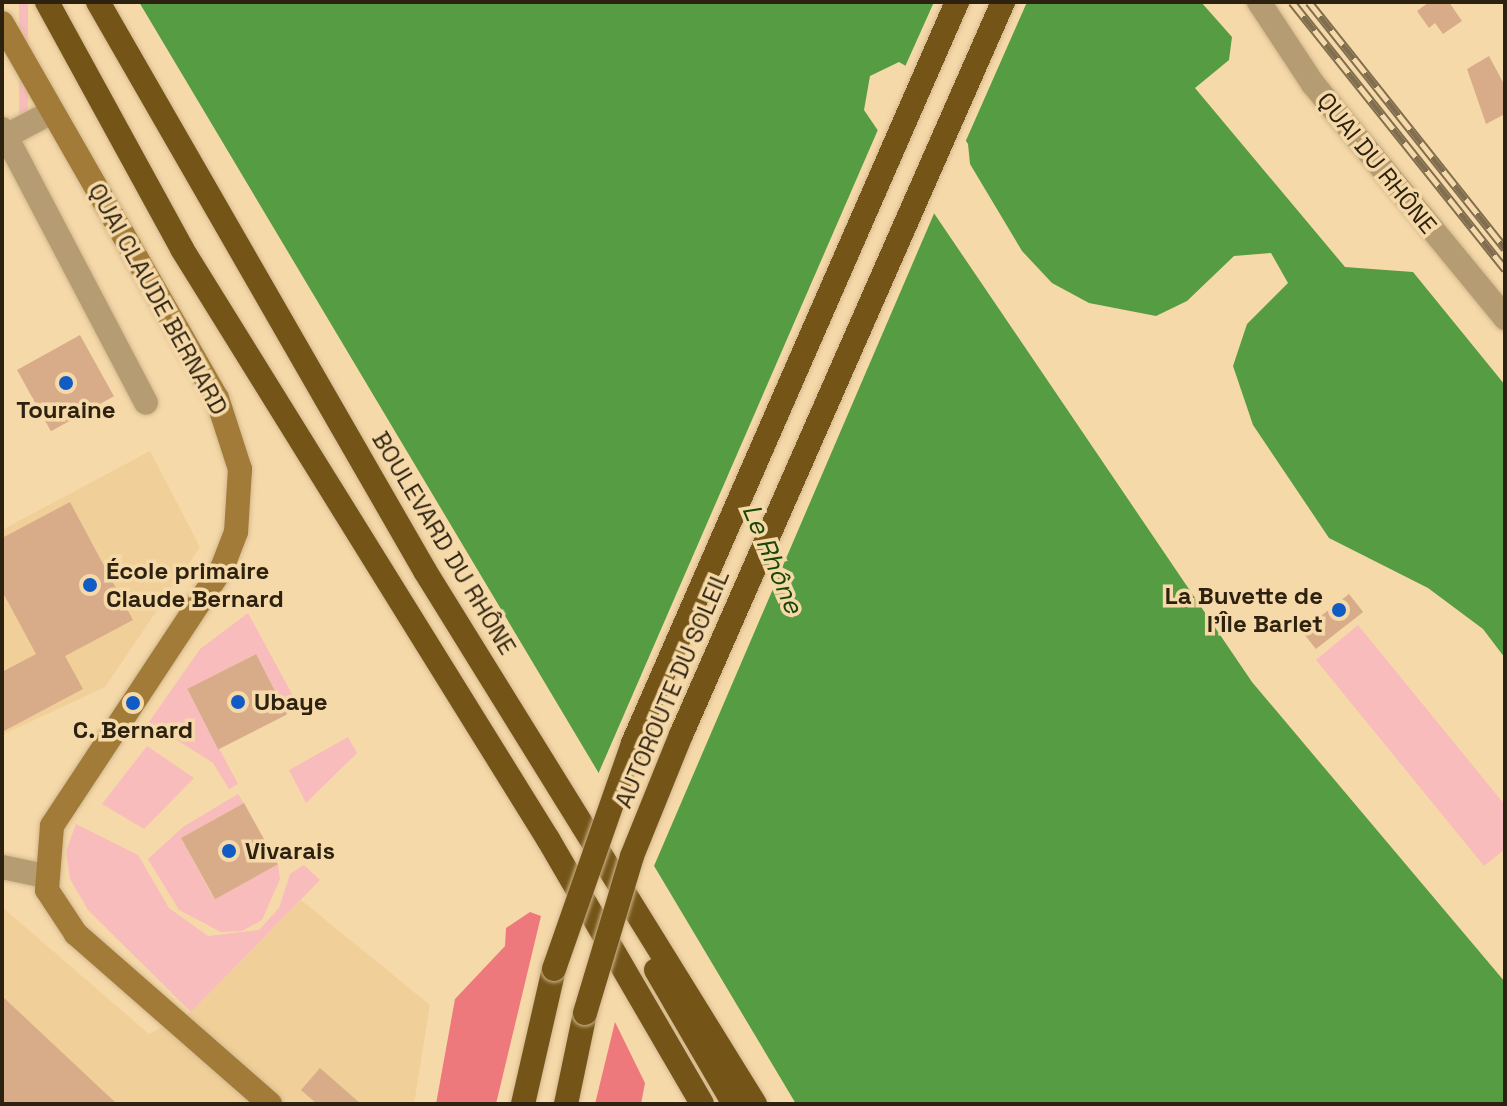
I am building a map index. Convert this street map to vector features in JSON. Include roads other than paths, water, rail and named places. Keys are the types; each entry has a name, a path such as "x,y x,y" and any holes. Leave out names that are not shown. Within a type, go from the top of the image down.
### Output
{"highway":[{"path":"47,2 182,249 548,839 702,1104"},
{"name":"BOULEVARD DU RHÔNE","path":"98,2 593,847 755,1104"},
{"name":"AUTOROUTE DU SOLEIL","path":"523,1104 554,969 644,716 957,2"},
{"name":"AUTOROUTE DU SOLEIL","path":"566,1104 585,1013 632,856 681,735 1003,2"},
{"path":"593,847 685,1026 734,1104"}],"main road":[{"name":"QUAI CLAUDE BERNARD","path":"2,23 217,398 233,440 240,492 222,568 52,826 45,876"},
{"path":"45,876 51,901 76,934 270,1104"}],"street":[{"name":"QUAI DU RHÔNE","path":"1259,2 1313,84 1505,318"},
{"path":"52,112 4,133 146,403"},
{"path":"2,867 45,876"}],"water":[{"name":"Le Rhône","path":"139,2 1201,2 1232,37 1229,60 1195,88 1345,267 1413,272 1505,385 1505,658 1483,629 1428,588 1329,538 1253,425 1233,366 1247,324 1288,283 1271,253 1234,256 1187,301 1156,316 1089,303 1052,283 1022,251 970,164 968,144 923,76 899,62 870,76 864,110 1252,682 1505,982 1505,1104 796,1104"}],"railway":[{"path":"1292,2 1505,269"},
{"path":"1309,2 1505,248"}],"place":[{"name":"Touraine","path":"66,383"},
{"name":"École primaire Claude Bernard","path":"90,585"},
{"name":"La Buvette de l'Île Barlet","path":"1339,610"},
{"name":"Ubaye","path":"238,702"},
{"name":"C. Bernard","path":"133,703"},
{"name":"Vivarais","path":"229,851"}]}
